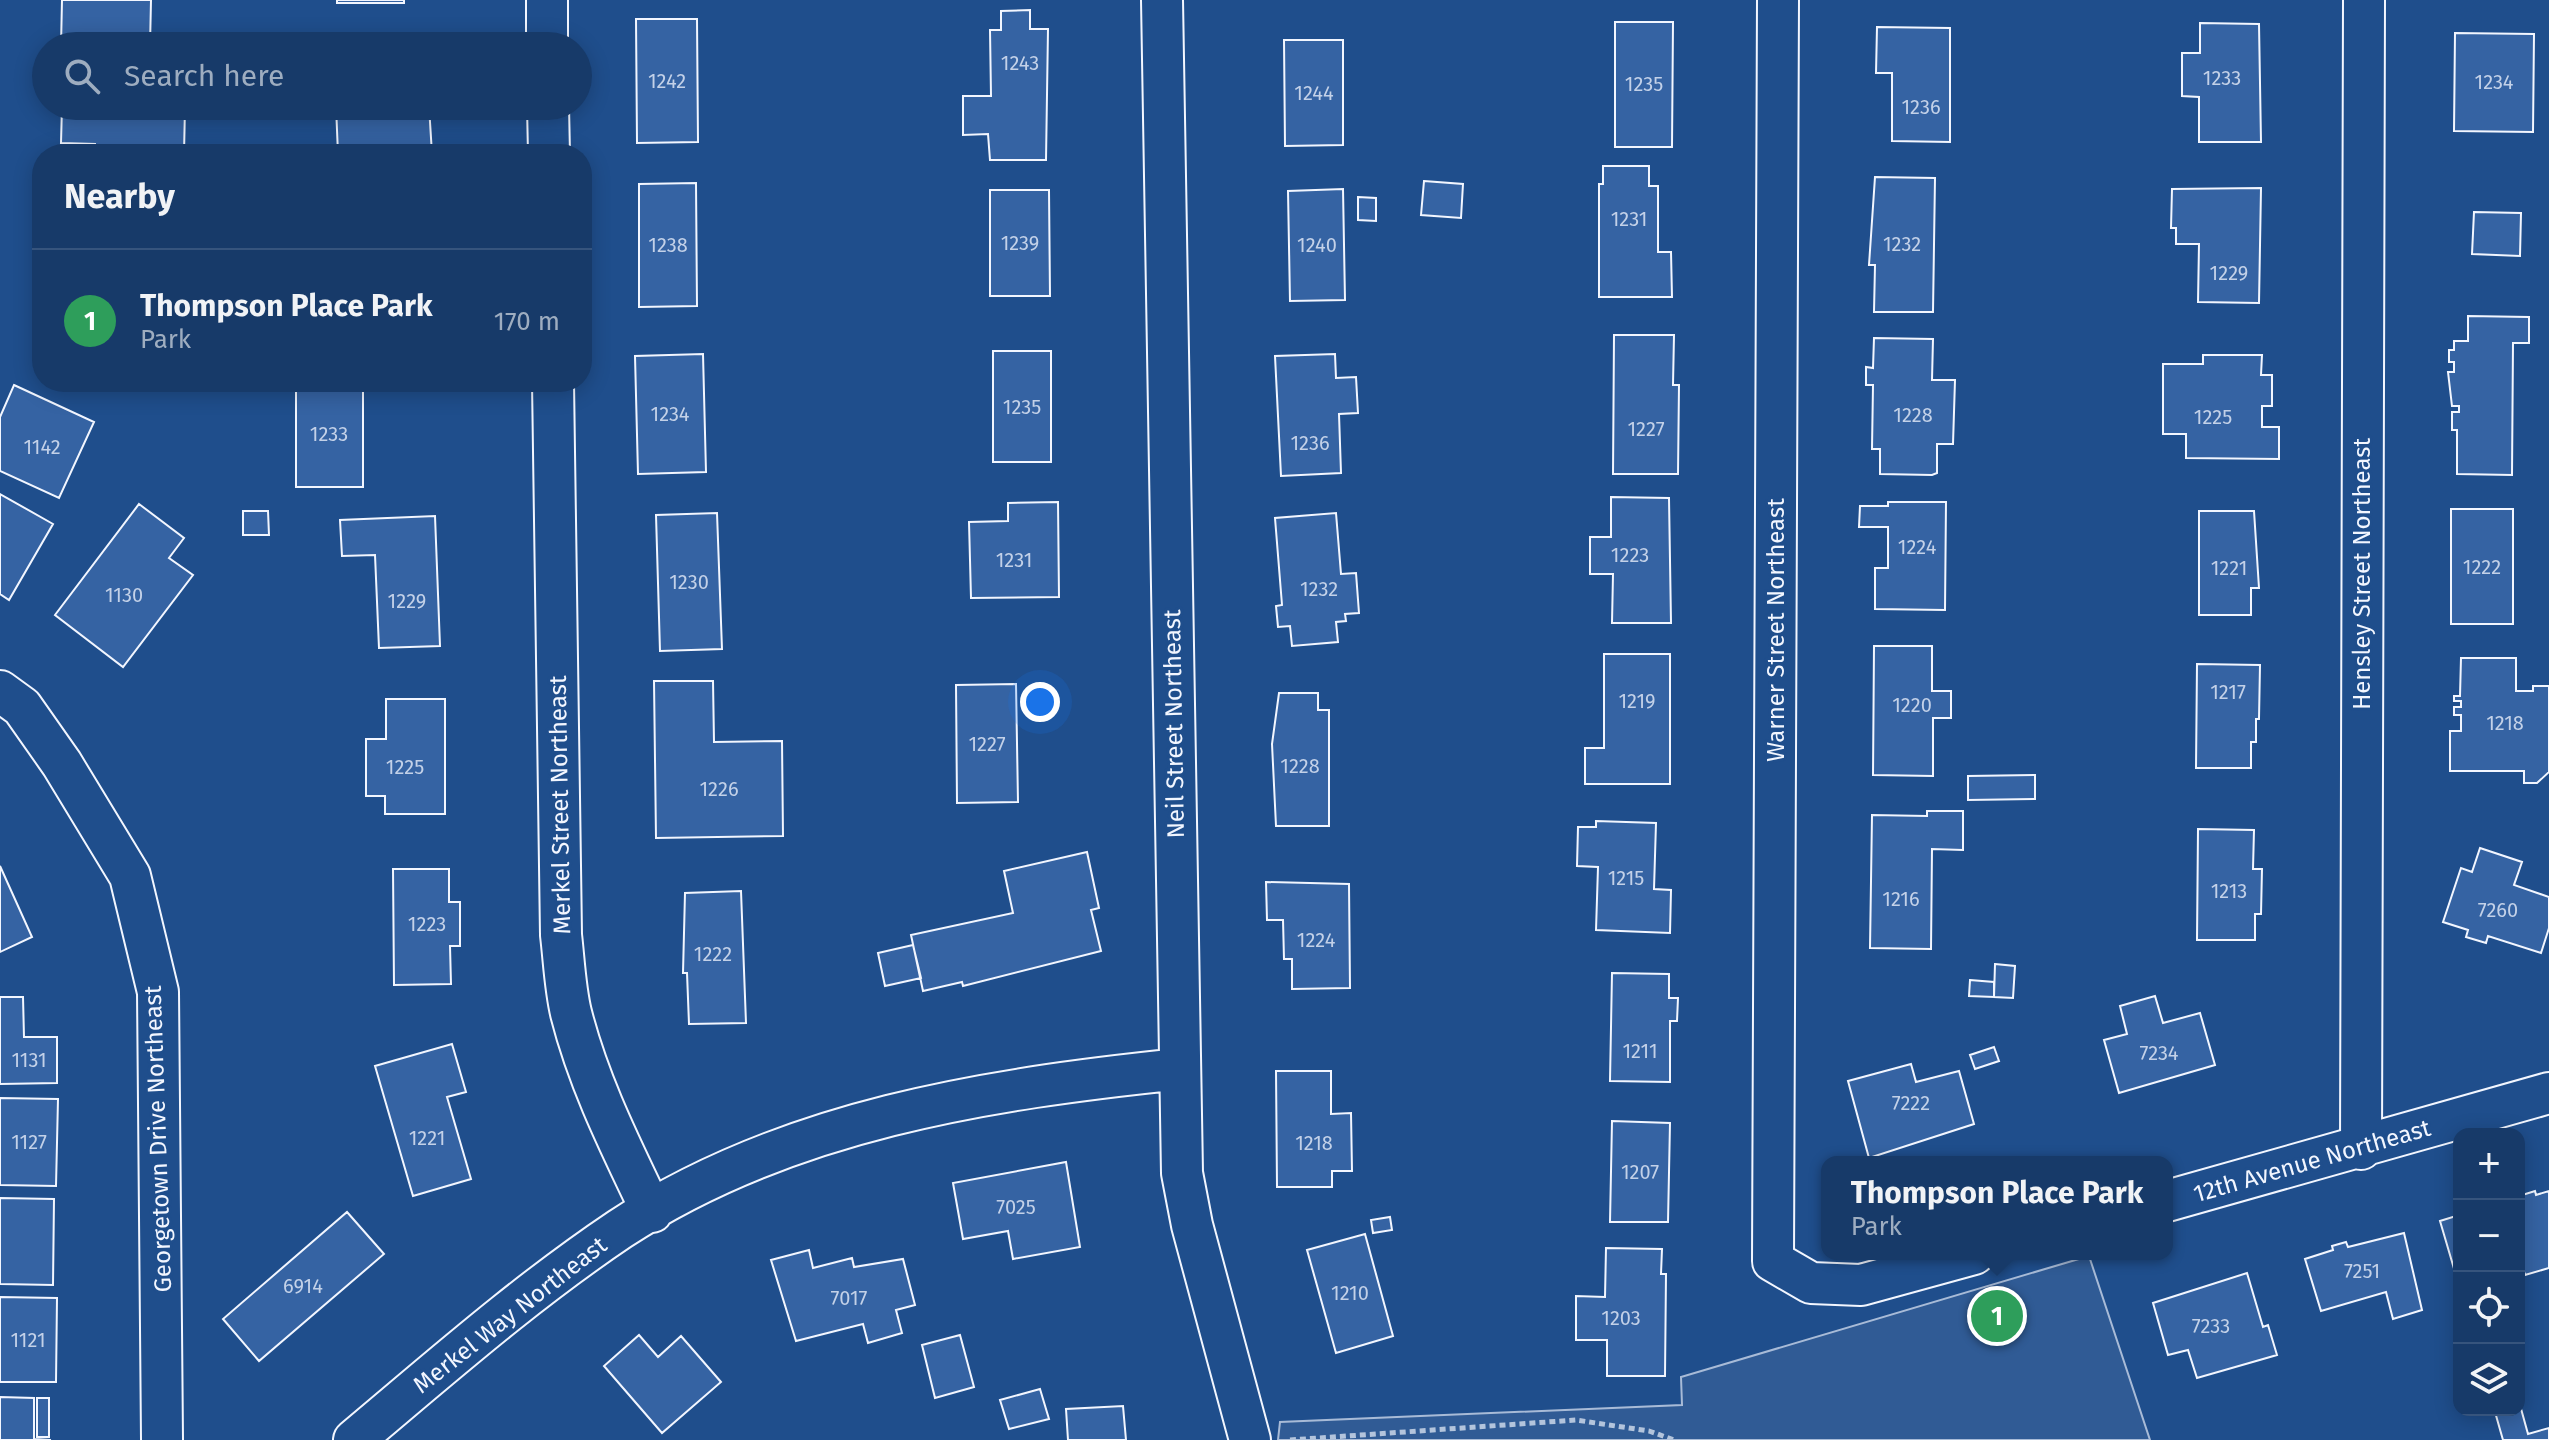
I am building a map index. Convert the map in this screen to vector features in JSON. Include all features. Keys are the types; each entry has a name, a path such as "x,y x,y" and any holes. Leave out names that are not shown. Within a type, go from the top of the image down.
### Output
{"street":[{"path":"547,0 547,32"},
{"name":"Neil Street Northeast","path":"1162,0 1180,1069 1185,1186 1250,1440"},
{"name":"Warner Street Northeast","path":"1778,0 1773,1261 1811,1283 1861,1285 1952,1260"},
{"name":"Hensley Street Northeast","path":"2361,1149 2364,0"},
{"path":"548,120 549,144"},
{"name":"Merkel Street Northeast","path":"553,392 563,950 571,1010 585,1060 603,1110 652,1212"},
{"name":"Georgetown Drive Northeast","path":"0,691 22,707 62,764 130,876 158,992 162,1440"},
{"name":"Merkel Way Northeast","path":"354,1440 504,1314 622,1228 757,1160 876,1118 937,1102 1061,1081 1180,1069"},
{"name":"12th Avenue Northeast","path":"2173,1199 2361,1149 2549,1093"}],"path":[{"path":"1285,1440 1576,1420 1649,1431 1674,1440"}],"shaded area":[{"path":"2076,1260 2090,1260 2150,1440 1278,1440 1280,1422 1682,1405 1681,1377"}],"building":[{"path":"62,0 151,0 150,32 61,32"},
{"path":"337,0 404,0 404,3 337,3"},
{"path":"1030,10 1030,29 1048,29 1046,160 990,160 988,134 963,135 963,96 991,96 990,30 1001,30 1001,11"},
{"path":"636,19 697,19 698,142 637,143"},
{"path":"1615,22 1673,22 1672,147 1615,147"},
{"path":"2200,23 2259,24 2261,142 2199,142 2199,97 2182,96 2182,53 2200,53"},
{"path":"1877,27 1950,28 1950,142 1892,141 1892,73 1876,73"},
{"path":"2455,33 2534,34 2533,132 2454,131"},
{"path":"1284,40 1343,40 1343,145 1285,146"},
{"path":"62,120 185,120 184,144 61,143"},
{"path":"337,120 430,120 431,144 338,144"},
{"path":"1603,166 1649,166 1649,186 1658,186 1658,252 1671,252 1672,297 1599,297 1599,184 1603,184"},
{"path":"1875,177 1935,178 1933,312 1874,312 1875,265 1869,265"},
{"path":"1424,181 1463,184 1461,218 1421,215"},
{"path":"696,183 697,306 639,307 639,184"},
{"path":"2261,188 2259,303 2198,302 2199,244 2176,244 2176,228 2171,228 2172,189"},
{"path":"1343,189 1345,300 1290,301 1288,191"},
{"path":"990,190 1049,190 1050,296 990,296"},
{"path":"1358,197 1376,198 1376,221 1358,220"},
{"path":"2474,212 2521,213 2520,256 2472,254"},
{"path":"2468,316 2529,317 2529,343 2513,343 2512,475 2457,474 2457,430 2452,430 2452,412 2459,412 2459,406 2452,406 2448,372 2454,372 2454,362 2449,362 2449,350 2454,350 2454,341 2468,341"},
{"path":"1614,335 1674,335 1673,385 1679,385 1678,474 1613,474"},
{"path":"1874,338 1933,339 1932,380 1955,380 1953,444 1937,444 1937,473 1880,474 1880,449 1872,449 1873,385 1866,385 1866,367 1873,368"},
{"path":"993,351 1051,351 1051,462 993,462"},
{"path":"703,354 706,472 638,474 635,356"},
{"path":"1335,354 1336,378 1356,377 1358,413 1339,414 1341,473 1281,476 1275,356"},
{"path":"2203,355 2262,355 2261,375 2272,375 2272,406 2262,406 2262,427 2279,427 2279,459 2186,458 2186,434 2163,434 2163,364 2203,364"},
{"path":"14,385 94,422 59,498 0,471 0,417"},
{"path":"296,392 363,392 363,487 296,487"},
{"path":"0,494 53,524 9,600 0,594"},
{"path":"1611,497 1669,498 1671,623 1612,623 1613,574 1590,574 1590,537 1611,537"},
{"path":"1058,502 1059,597 971,598 969,522 1008,521 1008,503"},
{"path":"1888,502 1946,502 1945,610 1875,609 1875,568 1888,568 1888,527 1859,527 1860,506 1888,506"},
{"path":"139,504 184,538 169,558 193,575 123,667 55,615"},
{"path":"2451,509 2513,509 2513,624 2451,624"},
{"path":"243,511 268,511 269,535 243,535"},
{"path":"2199,511 2254,511 2259,588 2251,588 2251,615 2199,615"},
{"path":"717,513 722,649 660,651 656,515"},
{"path":"1336,513 1341,574 1356,573 1359,613 1345,614 1346,621 1336,622 1338,642 1292,646 1290,626 1278,627 1276,606 1282,605 1275,518"},
{"path":"435,516 440,646 379,648 375,555 342,556 340,520"},
{"path":"1874,646 1932,646 1932,691 1951,691 1951,718 1933,718 1933,776 1873,775"},
{"path":"1604,654 1670,654 1670,784 1585,784 1585,748 1604,748"},
{"path":"2461,658 2516,658 2516,691 2533,691 2533,686 2549,686 2549,772 2537,783 2524,783 2524,771 2450,771 2450,731 2461,731 2461,715 2454,715 2454,707 2461,707 2461,701 2454,701 2454,696 2460,696"},
{"path":"2197,664 2260,665 2259,719 2256,719 2256,742 2251,742 2251,768 2196,768"},
{"path":"654,681 713,681 714,742 782,741 783,836 656,838"},
{"path":"1016,684 1018,802 957,803 956,685"},
{"path":"1279,693 1318,693 1318,710 1329,710 1329,826 1276,826 1272,744"},
{"path":"386,699 445,699 445,814 385,814 385,796 366,796 366,739 386,739"},
{"path":"2035,775 2035,799 1968,800 1968,776"},
{"path":"1927,811 1963,811 1963,850 1932,849 1931,949 1870,948 1872,815 1927,816"},
{"path":"1596,821 1656,823 1654,889 1671,890 1670,933 1596,930 1598,867 1577,866 1578,827 1596,827"},
{"path":"2198,829 2254,830 2253,869 2262,869 2261,914 2255,914 2255,940 2197,940"},
{"path":"2480,848 2522,862 2514,885 2549,897 2549,928 2541,953 2488,936 2486,943 2466,937 2468,930 2443,922 2461,868 2472,872"},
{"path":"1087,852 1099,908 1091,910 1101,951 963,986 962,982 923,991 911,935 1013,913 1004,871"},
{"path":"0,866 32,937 0,952"},
{"path":"393,869 449,869 449,902 460,902 460,946 450,946 451,984 394,985"},
{"path":"1266,882 1349,884 1350,988 1292,989 1292,959 1284,959 1283,920 1267,920"},
{"path":"741,891 746,1023 689,1024 687,973 683,973 685,893"},
{"path":"913,945 921,978 885,986 878,953"},
{"path":"1995,964 2015,966 2013,998 1994,997"},
{"path":"1612,973 1669,974 1669,998 1678,998 1677,1021 1670,1021 1670,1082 1610,1081"},
{"path":"1970,980 1994,982 1994,997 1969,996"},
{"path":"2155,996 2163,1023 2200,1013 2215,1065 2119,1093 2104,1040 2127,1034 2120,1006"},
{"path":"0,997 23,997 24,1037 57,1037 57,1083 0,1084"},
{"path":"452,1044 466,1092 447,1097 471,1179 413,1196 375,1066"},
{"path":"1994,1047 1999,1061 1975,1069 1970,1055"},
{"path":"1911,1064 1916,1082 1959,1071 1974,1124 1868,1156 1848,1081"},
{"path":"1276,1071 1331,1071 1331,1114 1351,1113 1352,1171 1332,1171 1332,1187 1277,1187"},
{"path":"0,1098 58,1099 56,1186 0,1185"},
{"path":"1612,1121 1670,1123 1668,1222 1610,1222"},
{"path":"1066,1162 1080,1247 1013,1259 1008,1231 963,1239 953,1183"},
{"path":"2549,1191 2549,1268 2525,1275 2525,1200 2525,1194"},
{"path":"0,1198 54,1199 53,1285 0,1284"},
{"path":"347,1212 384,1254 259,1361 223,1319"},
{"path":"1390,1217 1392,1230 1373,1233 1371,1220"},
{"path":"2453,1217 2453,1265 2440,1221"},
{"path":"2404,1233 2422,1310 2393,1319 2386,1292 2321,1311 2305,1259 2333,1250 2332,1246 2346,1242 2348,1247"},
{"path":"1365,1234 1393,1336 1336,1353 1307,1250"},
{"path":"1606,1248 1662,1249 1661,1274 1666,1274 1665,1376 1607,1376 1607,1340 1576,1340 1576,1296 1605,1297"},
{"path":"809,1250 813,1268 852,1258 854,1267 903,1259 915,1305 896,1310 902,1333 868,1343 863,1324 796,1341 771,1260"},
{"path":"2247,1273 2263,1327 2268,1325 2277,1355 2197,1378 2188,1350 2168,1355 2153,1303"},
{"path":"0,1297 57,1298 56,1382 0,1382"},
{"path":"639,1335 658,1357 681,1336 721,1382 662,1433 604,1366"},
{"path":"960,1335 974,1387 935,1398 922,1345"},
{"path":"1040,1389 1049,1419 1009,1429 1000,1400"},
{"path":"0,1397 34,1398 34,1439 51,1440 0,1440"},
{"path":"37,1398 49,1398 49,1437 37,1437"},
{"path":"1123,1406 1126,1440 1068,1440 1066,1409"},
{"path":"2496,1416 2523,1416 2528,1434 2549,1428 2549,1440 2503,1440"}],"place":[{"name":"Thompson Place Park","path":"1997,1316"}]}
